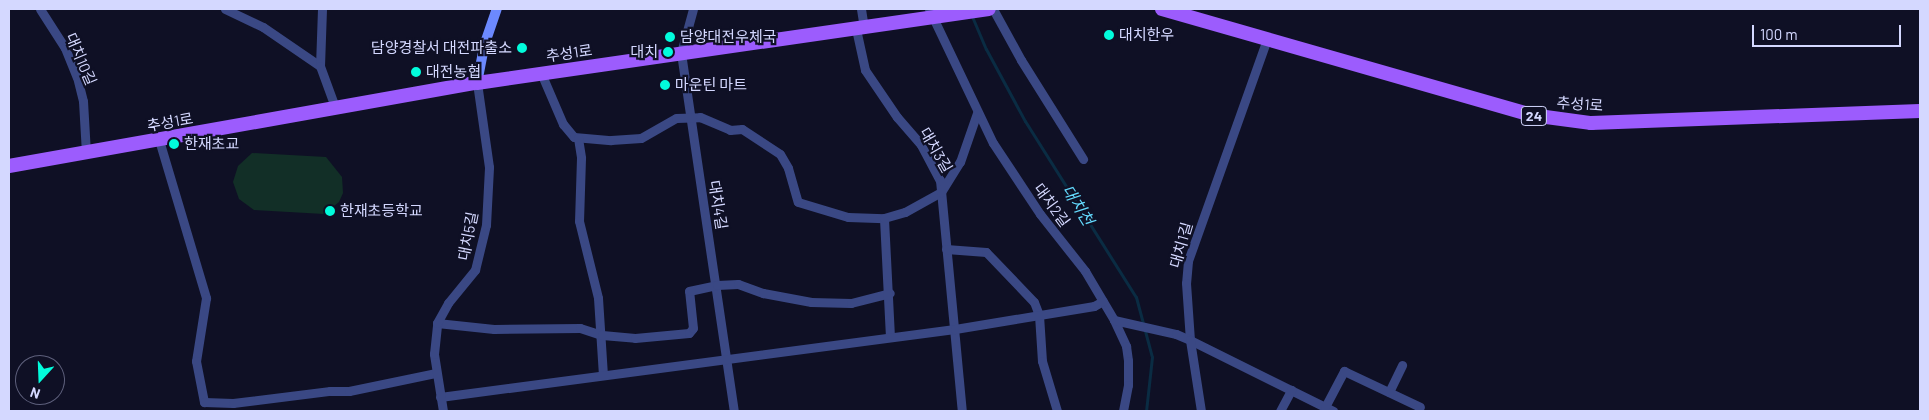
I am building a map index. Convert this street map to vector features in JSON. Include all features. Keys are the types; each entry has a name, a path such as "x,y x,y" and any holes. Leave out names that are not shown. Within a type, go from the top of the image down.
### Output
{"main road":[{"name":"추성1로","path":"9,166 477,83 860,29 931,14 989,9"},
{"name":"추성1로","path":"1162,9 1531,115 1591,123 1920,110"}],"street":[{"name":"대치10길","path":"40,9 64,48 77,77 84,101 86,153"},
{"path":"225,9 263,28 320,66"},
{"path":"322,9 320,66 335,108"},
{"path":"477,83 484,46 496,9"},
{"path":"680,53 693,9"},
{"name":"대치3길","path":"862,9 860,29 865,70 897,118 920,145 940,180 962,411"},
{"path":"993,9 1021,60 1083,159"},
{"name":"대치2길","path":"931,14 993,143 1040,214 1085,270 1114,320 1126,346 1128,361 1128,385 1123,411"},
{"name":"대치1길","path":"1201,411 1190,340 1186,283 1188,261 1267,39"},
{"name":"대치4길","path":"680,53 717,285 734,411"},
{"path":"541,74 563,124 568,132 578,138 611,140 641,138 676,118 690,116 730,130 742,129 765,141 780,154 788,168 798,202 848,217 884,218 905,212 941,192 960,162 977,113"},
{"name":"대치5길","path":"443,411 436,373 434,341 437,323 448,302 475,270 483,240 489,167 477,83"},
{"path":"578,138 581,158 579,221 595,280 602,334 603,375"},
{"path":"159,140 206,298 196,361 204,402 233,404 330,390 349,391 436,373"},
{"path":"884,218 890,293 890,337"},
{"path":"946,249 986,252 1034,302 1039,315 1042,361 1057,411"},
{"path":"437,323 494,328 580,328 602,334 635,338 688,333 694,328 689,291 717,285 738,284 763,293 812,302 851,303 890,293"},
{"path":"440,397 955,329 1094,306 1104,301"},
{"path":"1114,320 1176,334 1329,409 1344,370 1420,406"},
{"path":"1389,392 1402,365"},
{"path":"1280,411 1291,390"}],"green space":[{"path":"252,153 326,157 342,177 343,193 339,202 324,214 254,210 239,199 233,182 238,166"}],"waterway":[{"name":"대치천","path":"971,14 986,49 1025,121 1136,297 1152,357 1146,411"}],"place":[{"name":"대치한우","path":"1109,35"},
{"name":"담양대전우체국","path":"670,37"},
{"name":"담양경찰서 대전파출소","path":"522,48"},
{"name":"대치","path":"668,52"},
{"name":"대전농협","path":"416,72"},
{"name":"마운틴 마트","path":"665,85"},
{"name":"한재초교","path":"174,144"},
{"name":"한재초등학교","path":"330,211"}]}
